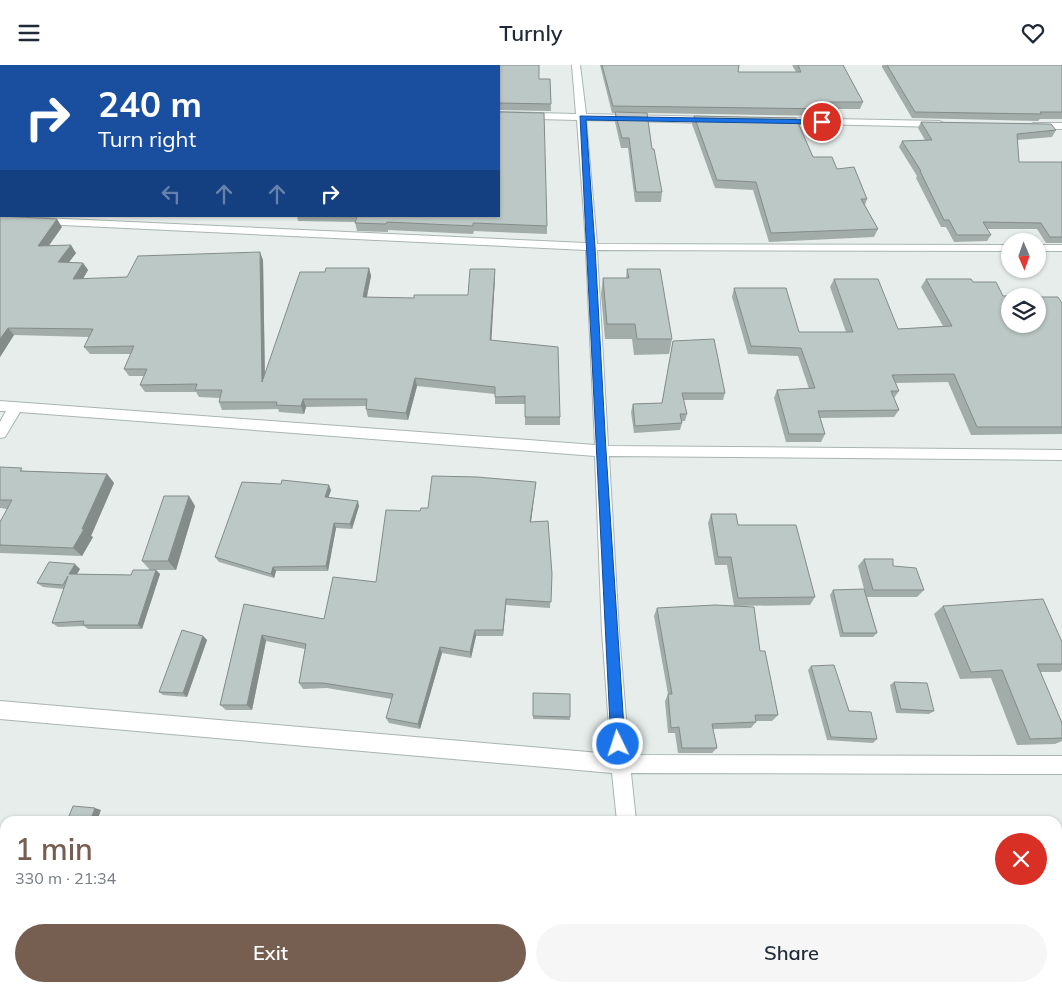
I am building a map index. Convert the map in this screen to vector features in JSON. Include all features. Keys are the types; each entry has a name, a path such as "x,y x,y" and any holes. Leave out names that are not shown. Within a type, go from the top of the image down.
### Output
{"street":[{"path":"576,65 582,118 591,247 600,451 619,764 625,816"},
{"path":"500,115 722,120"},
{"path":"772,121 952,124"},
{"path":"1022,125 1062,126"},
{"path":"0,219 591,247 1001,248"},
{"path":"1046,248 1062,248"},
{"path":"0,406 600,451 1062,455"},
{"path":"0,433 16,407"},
{"path":"0,710 619,764 1062,765"}],"building":[{"path":"500,65 539,65 539,79 550,79 551,104 500,103"},
{"path":"602,65 739,65 738,72 801,72 798,65 843,65 863,102 829,102 833,109 613,106"},
{"path":"887,65 1062,65 1062,112 1040,112 1042,114 915,112"},
{"path":"500,112 544,113 547,226 473,223 473,226 387,222 386,224 355,223 357,217 500,217"},
{"path":"615,112 647,113 652,149 654,149 662,192 636,192 629,138 622,138"},
{"path":"694,116 796,118 813,157 832,157 837,169 854,167 867,199 861,199 878,229 771,233 756,182 717,180"},
{"path":"921,122 1051,124 1056,130 1017,134 1019,162 1062,162 1062,237 1050,237 1041,223 983,222 991,235 957,235 949,220 944,220 921,171 902,141 932,140"},
{"path":"0,217 57,219 38,246 71,245 58,262 83,263 73,279 127,277 138,256 260,252 262,382 300,272 325,272 326,268 369,268 363,297 414,298 414,295 468,295 470,269 495,269 490,340 558,347 560,417 525,417 525,396 495,397 495,387 415,378 406,413 366,409 367,399 303,399 301,406 276,405 277,402 219,402 222,390 195,390 197,384 140,385 147,369 124,369 134,346 84,347 93,329 8,328 0,339"},
{"path":"627,269 660,269 672,339 637,339 635,324 607,324 603,278 629,278"},
{"path":"834,279 878,279 898,329 952,326 926,279 971,279 973,282 996,282 1001,292 1001,333 1046,333 1046,297 1058,297 1062,303 1062,427 977,427 954,374 892,375 899,391 891,391 899,410 818,411 825,434 789,434 777,390 815,388 801,348 751,346 734,288 786,288 799,332 853,332"},
{"path":"714,339 725,393 682,393 687,414 680,414 682,423 635,426 633,404 662,403 673,341"},
{"path":"0,467 22,468 20,471 107,474 82,529 84,529 73,548 0,545 0,522 12,500 0,500"},
{"path":"432,476 477,477 536,482 530,522 548,521 552,574 551,602 506,599 503,630 475,630 470,652 440,647 418,724 386,718 393,694 323,683 299,683 306,644 262,635 247,705 220,705 244,604 324,619 333,577 376,582 386,510 420,511 421,508 428,508"},
{"path":"282,480 329,485 325,497 358,501 350,524 334,523 326,566 273,567 271,574 215,557 242,482 281,484"},
{"path":"164,496 189,496 168,561 142,561"},
{"path":"711,514 736,514 738,525 796,525 815,597 738,598 731,557 718,557"},
{"path":"864,559 893,559 893,566 916,568 924,590 873,590"},
{"path":"49,562 75,564 69,574 131,575 133,570 156,570 138,625 83,625 84,621 52,623 68,576 63,585 37,583"},
{"path":"864,589 877,633 843,633 833,590"},
{"path":"1043,599 1062,642 1062,664 1037,664 1062,723 1062,738 1030,739 1002,670 971,672 943,606"},
{"path":"715,605 754,607 760,651 765,651 778,715 755,715 756,722 712,724 717,748 682,748 679,727 671,728 668,694 672,694 657,608"},
{"path":"182,630 203,636 183,693 159,692"},
{"path":"834,665 849,711 871,712 877,739 831,737 811,666"},
{"path":"894,682 927,683 934,711 901,709"},
{"path":"533,693 570,694 570,717 533,716"},
{"path":"73,806 95,808 92,816 69,816"}],"route":[{"path":"618,744 600,451 591,247 582,118 822,122"}]}
